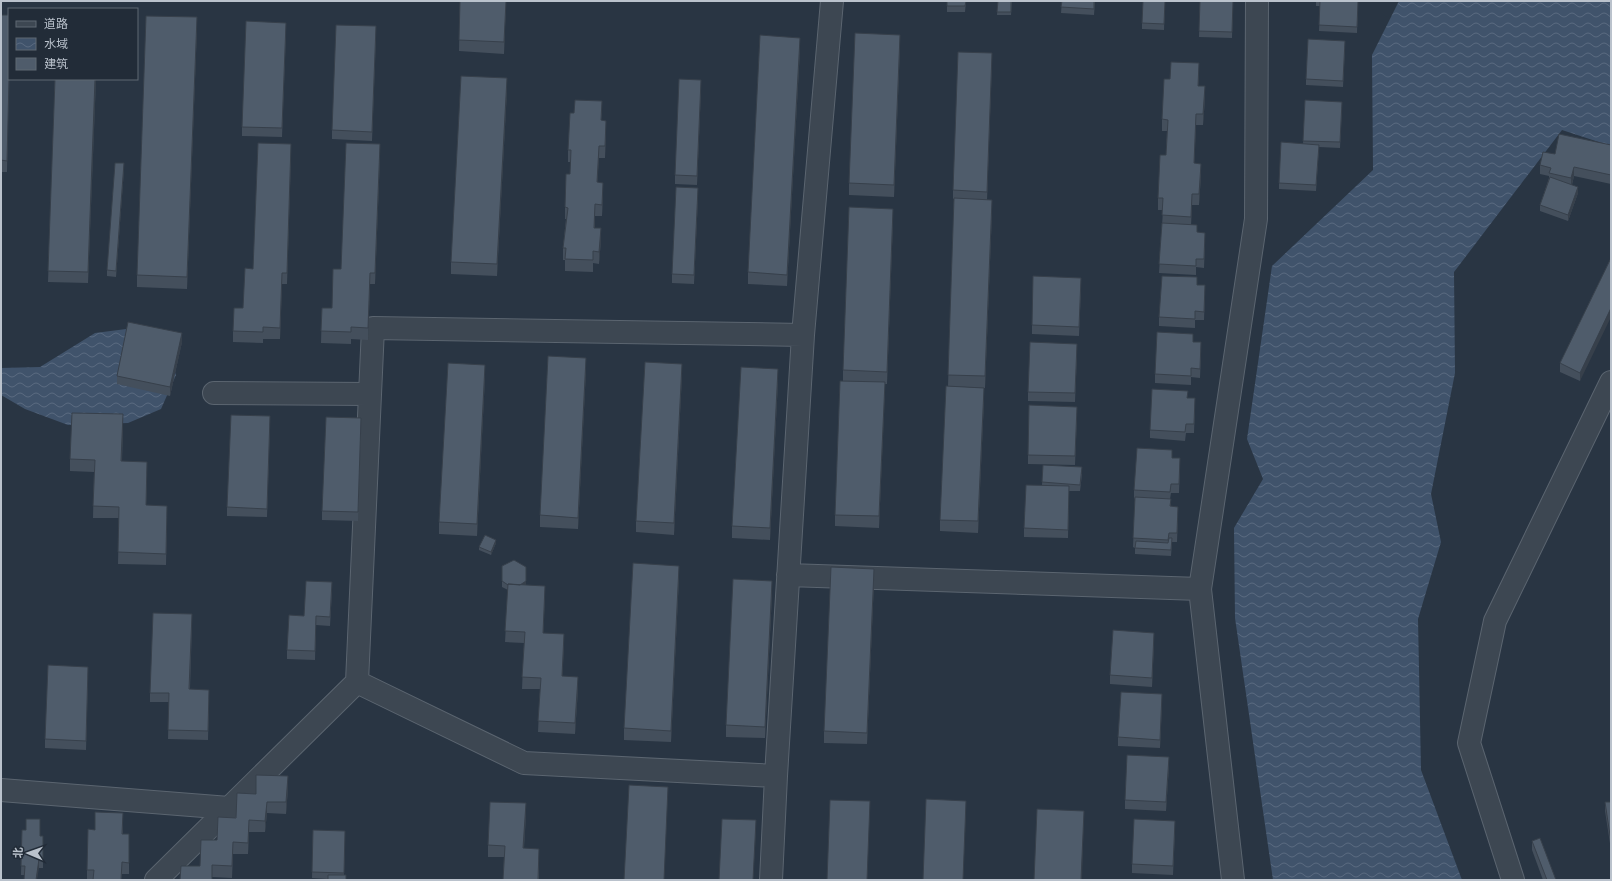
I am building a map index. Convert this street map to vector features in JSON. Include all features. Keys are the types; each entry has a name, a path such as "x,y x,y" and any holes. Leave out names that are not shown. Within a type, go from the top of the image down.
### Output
{"street":[{"path":"771,880 803,335 832,1"},
{"path":"1233,880 1200,589 1256,220 1257,1"},
{"path":"156,880 357,682 372,328 803,335"},
{"path":"1513,880 1469,743 1495,621 1611,382"},
{"path":"214,393 370,394"},
{"path":"788,575 1200,589"},
{"path":"357,682 524,763 776,776"},
{"path":"1,790 229,808"}],"water":[{"path":"1399,1 1611,1 1611,146 1562,130 1454,272 1455,373 1431,494 1441,542 1418,619 1421,770 1462,880 1273,880 1235,618 1234,528 1263,479 1247,439 1272,266 1373,170 1372,55"},
{"path":"134,328 166,347 176,375 161,409 128,423 68,425 25,409 1,395 1,368 40,367 95,333"}],"building":[{"path":"460,1 506,1 504,42 459,40"},
{"path":"947,1 966,1 965,6 947,6"},
{"path":"998,1 1011,1 1011,12 997,12"},
{"path":"1062,1 1094,1 1094,9 1061,7"},
{"path":"1143,1 1165,1 1164,24 1142,23"},
{"path":"1200,1 1233,1 1232,32 1199,31"},
{"path":"1320,1 1358,1 1357,27 1319,25"},
{"path":"1,15 8,15 9,80 7,161 1,160"},
{"path":"146,16 197,17 187,277 137,275"},
{"path":"246,21 286,23 282,128 242,127"},
{"path":"336,25 376,26 372,132 332,130"},
{"path":"855,33 900,35 894,185 849,183"},
{"path":"760,35 800,38 787,275 748,272"},
{"path":"1308,39 1345,41 1343,81 1306,79"},
{"path":"958,52 992,53 987,192 953,190"},
{"path":"1171,62 1199,63 1198,86 1205,86 1203,114 1196,114 1194,163 1201,164 1199,194 1192,194 1191,217 1162,215 1163,198 1158,198 1160,155 1166,155 1168,120 1162,119 1164,79 1170,79"},
{"path":"461,76 507,78 497,264 451,262"},
{"path":"679,79 701,80 697,176 675,175"},
{"path":"55,80 95,80 88,272 48,271"},
{"path":"575,100 602,101 601,120 606,121 605,146 599,146 597,182 603,183 602,205 595,204 594,228 601,228 599,252 593,251 593,260 565,259 566,248 563,248 568,208 565,207 566,174 570,174 571,150 568,150 570,113 574,113"},
{"path":"1305,100 1342,102 1340,142 1303,141"},
{"path":"1559,134 1611,145 1611,175 1574,167 1571,178 1549,173 1551,168 1540,165 1543,152 1555,154"},
{"path":"1281,142 1319,145 1316,185 1279,183"},
{"path":"258,143 291,144 287,273 282,273 280,328 263,327 263,332 233,331 234,308 243,308 245,268 253,269"},
{"path":"346,143 380,144 375,273 370,273 368,328 351,327 351,332 321,331 322,308 332,308 333,269 341,269"},
{"path":"115,163 124,163 116,271 107,270"},
{"path":"1550,177 1578,187 1568,215 1540,205"},
{"path":"676,187 698,188 694,275 672,274"},
{"path":"954,198 992,200 985,376 948,375"},
{"path":"849,207 893,209 887,372 843,370"},
{"path":"1162,223 1197,225 1197,232 1205,233 1204,259 1196,259 1196,266 1159,264"},
{"path":"1611,258 1611,308 1580,373 1560,363"},
{"path":"1033,276 1081,278 1079,327 1032,325"},
{"path":"1162,276 1197,277 1197,285 1205,285 1204,312 1195,311 1195,319 1159,317"},
{"path":"128,322 182,333 170,387 117,376"},
{"path":"1157,332 1193,334 1193,342 1201,342 1200,369 1191,368 1191,376 1155,374"},
{"path":"1030,342 1077,344 1075,393 1028,392"},
{"path":"548,356 586,358 578,518 540,515"},
{"path":"645,362 682,364 674,523 636,521"},
{"path":"448,363 485,365 477,524 439,522"},
{"path":"741,367 778,369 770,528 732,526"},
{"path":"840,381 885,382 879,516 835,515"},
{"path":"946,386 984,388 978,521 940,520"},
{"path":"1152,389 1188,391 1187,398 1195,398 1194,424 1186,424 1185,432 1150,430"},
{"path":"1029,405 1077,407 1075,456 1028,455"},
{"path":"72,413 123,414 121,461 147,462 146,505 167,506 166,554 118,552 119,507 93,506 95,460 70,459"},
{"path":"231,415 270,416 267,509 227,507"},
{"path":"326,417 361,418 358,512 322,511"},
{"path":"1137,448 1172,450 1172,458 1180,458 1179,484 1171,484 1170,492 1134,490"},
{"path":"1043,465 1082,467 1080,485 1042,482"},
{"path":"1026,485 1069,486 1068,530 1024,528"},
{"path":"1135,497 1171,499 1170,506 1178,507 1177,533 1169,533 1168,540 1133,538"},
{"path":"485,535 496,540 491,552 479,547"},
{"path":"1169,538 1172,538 1171,550 1135,548 1136,541 1168,543"},
{"path":"514,560 526,567 526,581 520,585 508,585 502,581 502,566"},
{"path":"633,563 679,566 671,731 624,728"},
{"path":"831,567 874,569 867,733 824,731"},
{"path":"733,579 772,581 765,727 726,725"},
{"path":"306,581 332,582 330,617 316,616 315,651 287,650 289,615 304,616"},
{"path":"508,584 545,586 543,633 564,634 562,676 578,677 575,723 538,721 541,678 522,677 525,632 505,631"},
{"path":"153,613 192,614 189,689 209,690 208,731 168,730 169,693 150,693"},
{"path":"1113,630 1154,633 1152,678 1110,675"},
{"path":"48,665 88,667 86,741 45,739"},
{"path":"1121,692 1162,694 1160,740 1118,737"},
{"path":"1127,755 1169,757 1166,802 1125,800"},
{"path":"256,775 288,776 286,802 267,802 265,821 249,820 248,843 233,842 232,866 212,865 212,880 180,880 181,866 200,866 201,840 217,840 218,817 236,818 237,793 256,794"},
{"path":"629,785 668,787 664,880 624,880"},
{"path":"926,799 966,801 963,880 923,880"},
{"path":"830,800 870,801 867,880 827,880"},
{"path":"490,802 526,803 523,848 539,849 538,880 503,880 505,846 488,845"},
{"path":"1605,802 1611,802 1611,842"},
{"path":"1037,809 1084,811 1081,880 1034,880"},
{"path":"95,812 123,813 122,834 129,834 129,863 122,862 121,880 93,880 94,870 87,870 88,829 95,830"},
{"path":"26,819 40,819 40,836 43,836 43,859 39,859 36,880 24,880 25,866 21,866 22,830 26,830"},
{"path":"722,819 756,820 753,880 719,880"},
{"path":"1134,819 1175,821 1173,866 1132,864"},
{"path":"313,830 345,831 344,873 312,872"},
{"path":"1540,838 1556,880 1547,880 1532,841"},
{"path":"328,875 346,875 346,880 328,880"}]}
